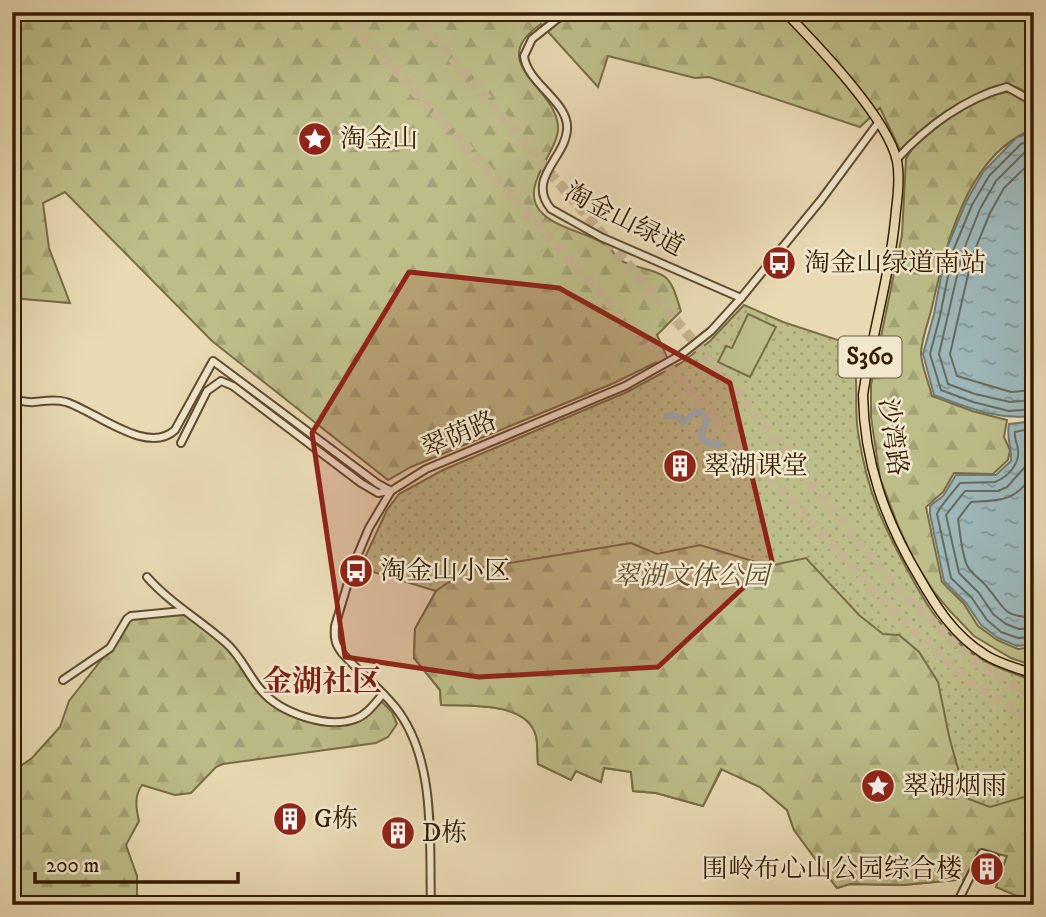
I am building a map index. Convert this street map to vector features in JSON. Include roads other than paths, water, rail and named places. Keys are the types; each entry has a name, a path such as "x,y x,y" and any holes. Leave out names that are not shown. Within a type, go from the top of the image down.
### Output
{"main road":[{"name":"沙湾路","path":"785,12 848,80 878,123 897,159 895,231 863,395 863,416 873,475 895,534 945,619 985,654 1001,663 1034,674"}],"street":[{"name":"淘金山绿道","path":"566,12 532,39 524,56 529,71 558,105 567,123 564,140 546,174 542,191 545,202 551,209 601,237 741,298"},
{"path":"897,159 933,125 987,92 1007,87 1034,102"},
{"name":"翠荫路","path":"431,905 427,804 420,761 396,708 342,653 334,637 353,566 369,528 391,491 426,470 642,378 700,340 741,298 821,200 878,123"},
{"path":"12,399 31,403 48,400 64,402 85,410 108,424 143,437 169,436 175,430 213,361 369,478 391,491"},
{"path":"181,443 207,391 221,381 233,386 361,483 378,493 391,491"},
{"path":"147,577 183,611 225,642 241,659 262,691 273,702 291,712 310,719 353,720 366,713 383,694"},
{"path":"63,680 110,648 131,616 183,611"},
{"path":"956,905 982,853 995,857"}],"water":[{"path":"1034,132 1034,416 1020,417 983,412 934,395 923,354 934,314 946,250 966,202 983,172 1017,137"},
{"path":"1034,421 1034,644 1017,646 998,638 981,625 966,603 944,581 930,506 943,496 956,475 996,475 1011,461 1009,424"}],"waterway":[{"path":"667,416 675,415 684,422 695,412 704,413 708,419 701,433 702,438 710,444 720,444"}],"tunnel":[{"path":"342,12 891,609 969,681 1034,722"},
{"path":"413,12 748,405 856,540 904,595 979,665 1034,699"}],"place":[{"name":"淘金山","path":"315,139"},
{"name":"淘金山绿道南站","path":"779,263"},
{"name":"翠湖课堂","path":"680,466"},
{"name":"淘金山小区","path":"356,571"},
{"name":"翠湖烟雨","path":"878,786"},
{"name":"G栋","path":"290,819"},
{"name":"D栋","path":"398,833"},
{"name":"围岭布心山公园综合楼","path":"987,869"}],"district":[{"name":"金湖社区","path":"322,682"}],"park label":[{"name":"翠湖文体公园","path":"691,576"}]}
